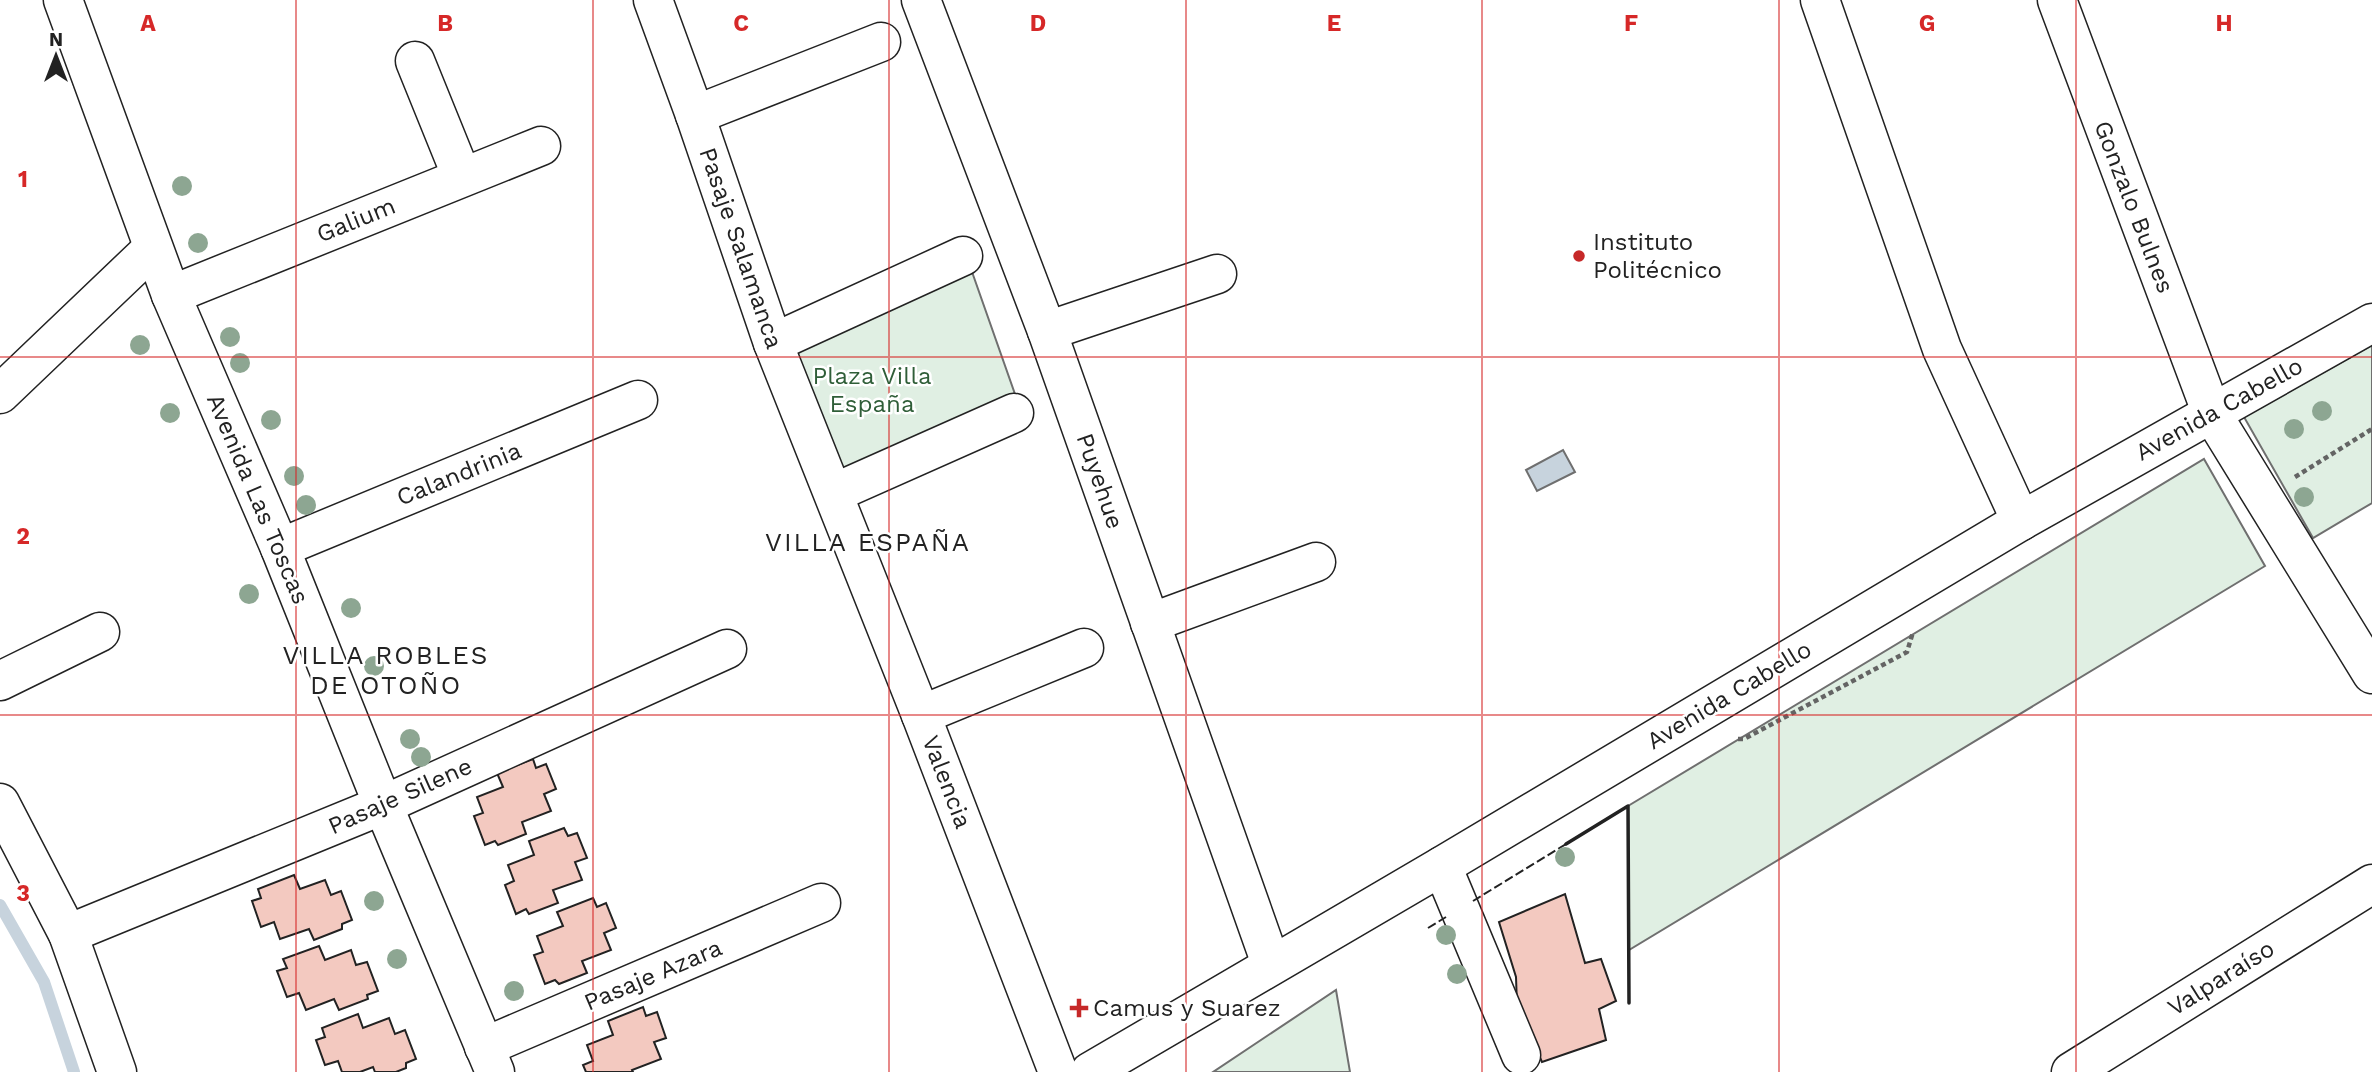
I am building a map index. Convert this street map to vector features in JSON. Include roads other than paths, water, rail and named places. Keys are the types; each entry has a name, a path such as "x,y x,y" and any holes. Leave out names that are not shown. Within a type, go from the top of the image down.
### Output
{"street":[{"name":"Avenida Las Toscas","path":"63,0 171,295 281,548 383,805 489,1060"},
{"name":"Pasaje Salamanca","path":"653,0 773,343 834,493"},
{"name":"Puyehue","path":"921,0 1047,331 1271,964"},
{"path":"1820,0 1942,349 2021,521"},
{"name":"Gonzalo Bulnes","path":"2057,0 2212,414 2372,674"},
{"path":"695,115 881,42"},
{"path":"415,61 462,177"},
{"name":"Galium","path":"171,295 541,146"},
{"path":"0,394 153,248"},
{"path":"773,343 963,256"},
{"path":"1047,331 1217,274"},
{"name":"Avenida Cabello","path":"1090,1072 2021,521 2372,323"},
{"name":"Calandrinia","path":"281,548 639,400"},
{"path":"834,493 1014,413"},
{"name":"Valencia","path":"834,493 1058,1072"},
{"path":"1150,623 1316,562"},
{"path":"0,681 100,632"},
{"path":"921,715 1084,648"},
{"name":"Pasaje Silene","path":"68,934 383,805 727,649"},
{"path":"0,803 68,934 117,1072"},
{"path":"1442,866 1521,1055"},
{"name":"Valparaíso","path":"2071,1072 2372,884"},
{"name":"Pasaje Azara","path":"489,1060 821,903"}],"waterway":[{"path":"0,905 44,982 74,1072"}],"place":[{"name":"Instituto Politécnico","path":"1579,256"},
{"name":"Camus y Suarez","path":"1079,1008"}],"district":[{"name":"VILLA ESPAÑA","path":"868,542"},
{"name":"VILLA ROBLES DE OTOÑO","path":"386,670"}],"park label":[{"name":"Plaza Villa España","path":"872,390"}]}
